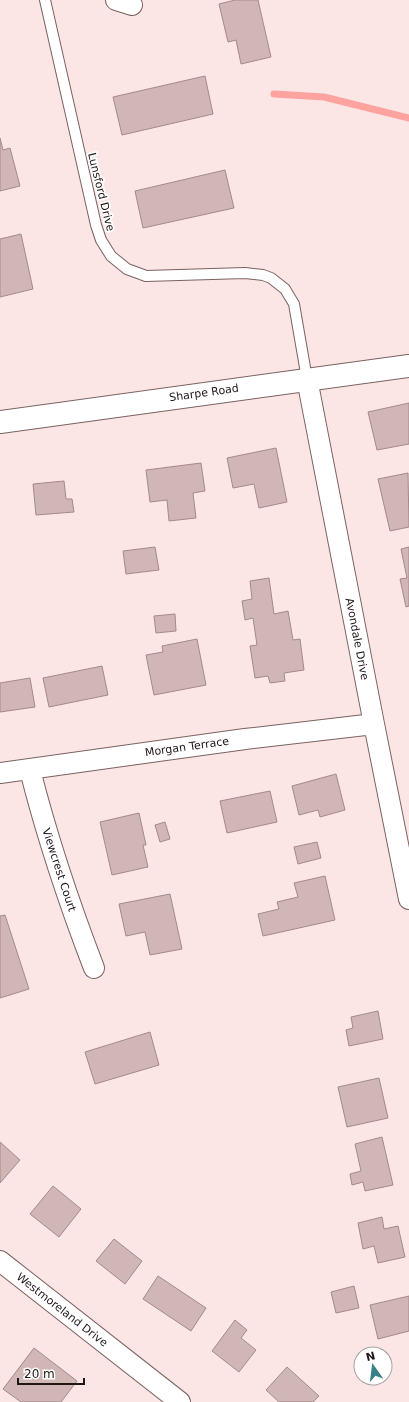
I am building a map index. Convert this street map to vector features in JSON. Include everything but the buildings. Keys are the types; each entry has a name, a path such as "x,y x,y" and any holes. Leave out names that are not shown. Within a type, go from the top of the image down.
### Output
{"street":[{"name":"Sharpe Road","path":"0,422 409,366"},
{"name":"Avondale Drive","path":"307,379 409,899"},
{"name":"Morgan Terrace","path":"0,774 245,739 374,724"},
{"name":"Viewcrest Court","path":"30,770 42,815 70,905 94,968"},
{"name":"Westmoreland Drive","path":"0,1261 180,1402"}],"lane":[{"name":"Lunsford Drive","path":"45,0 96,226 100,240 111,256 127,269 146,276 245,273 263,275 271,278 285,289 294,304 307,379"}],"waterway":[{"path":"274,94 324,97 409,118"}]}
